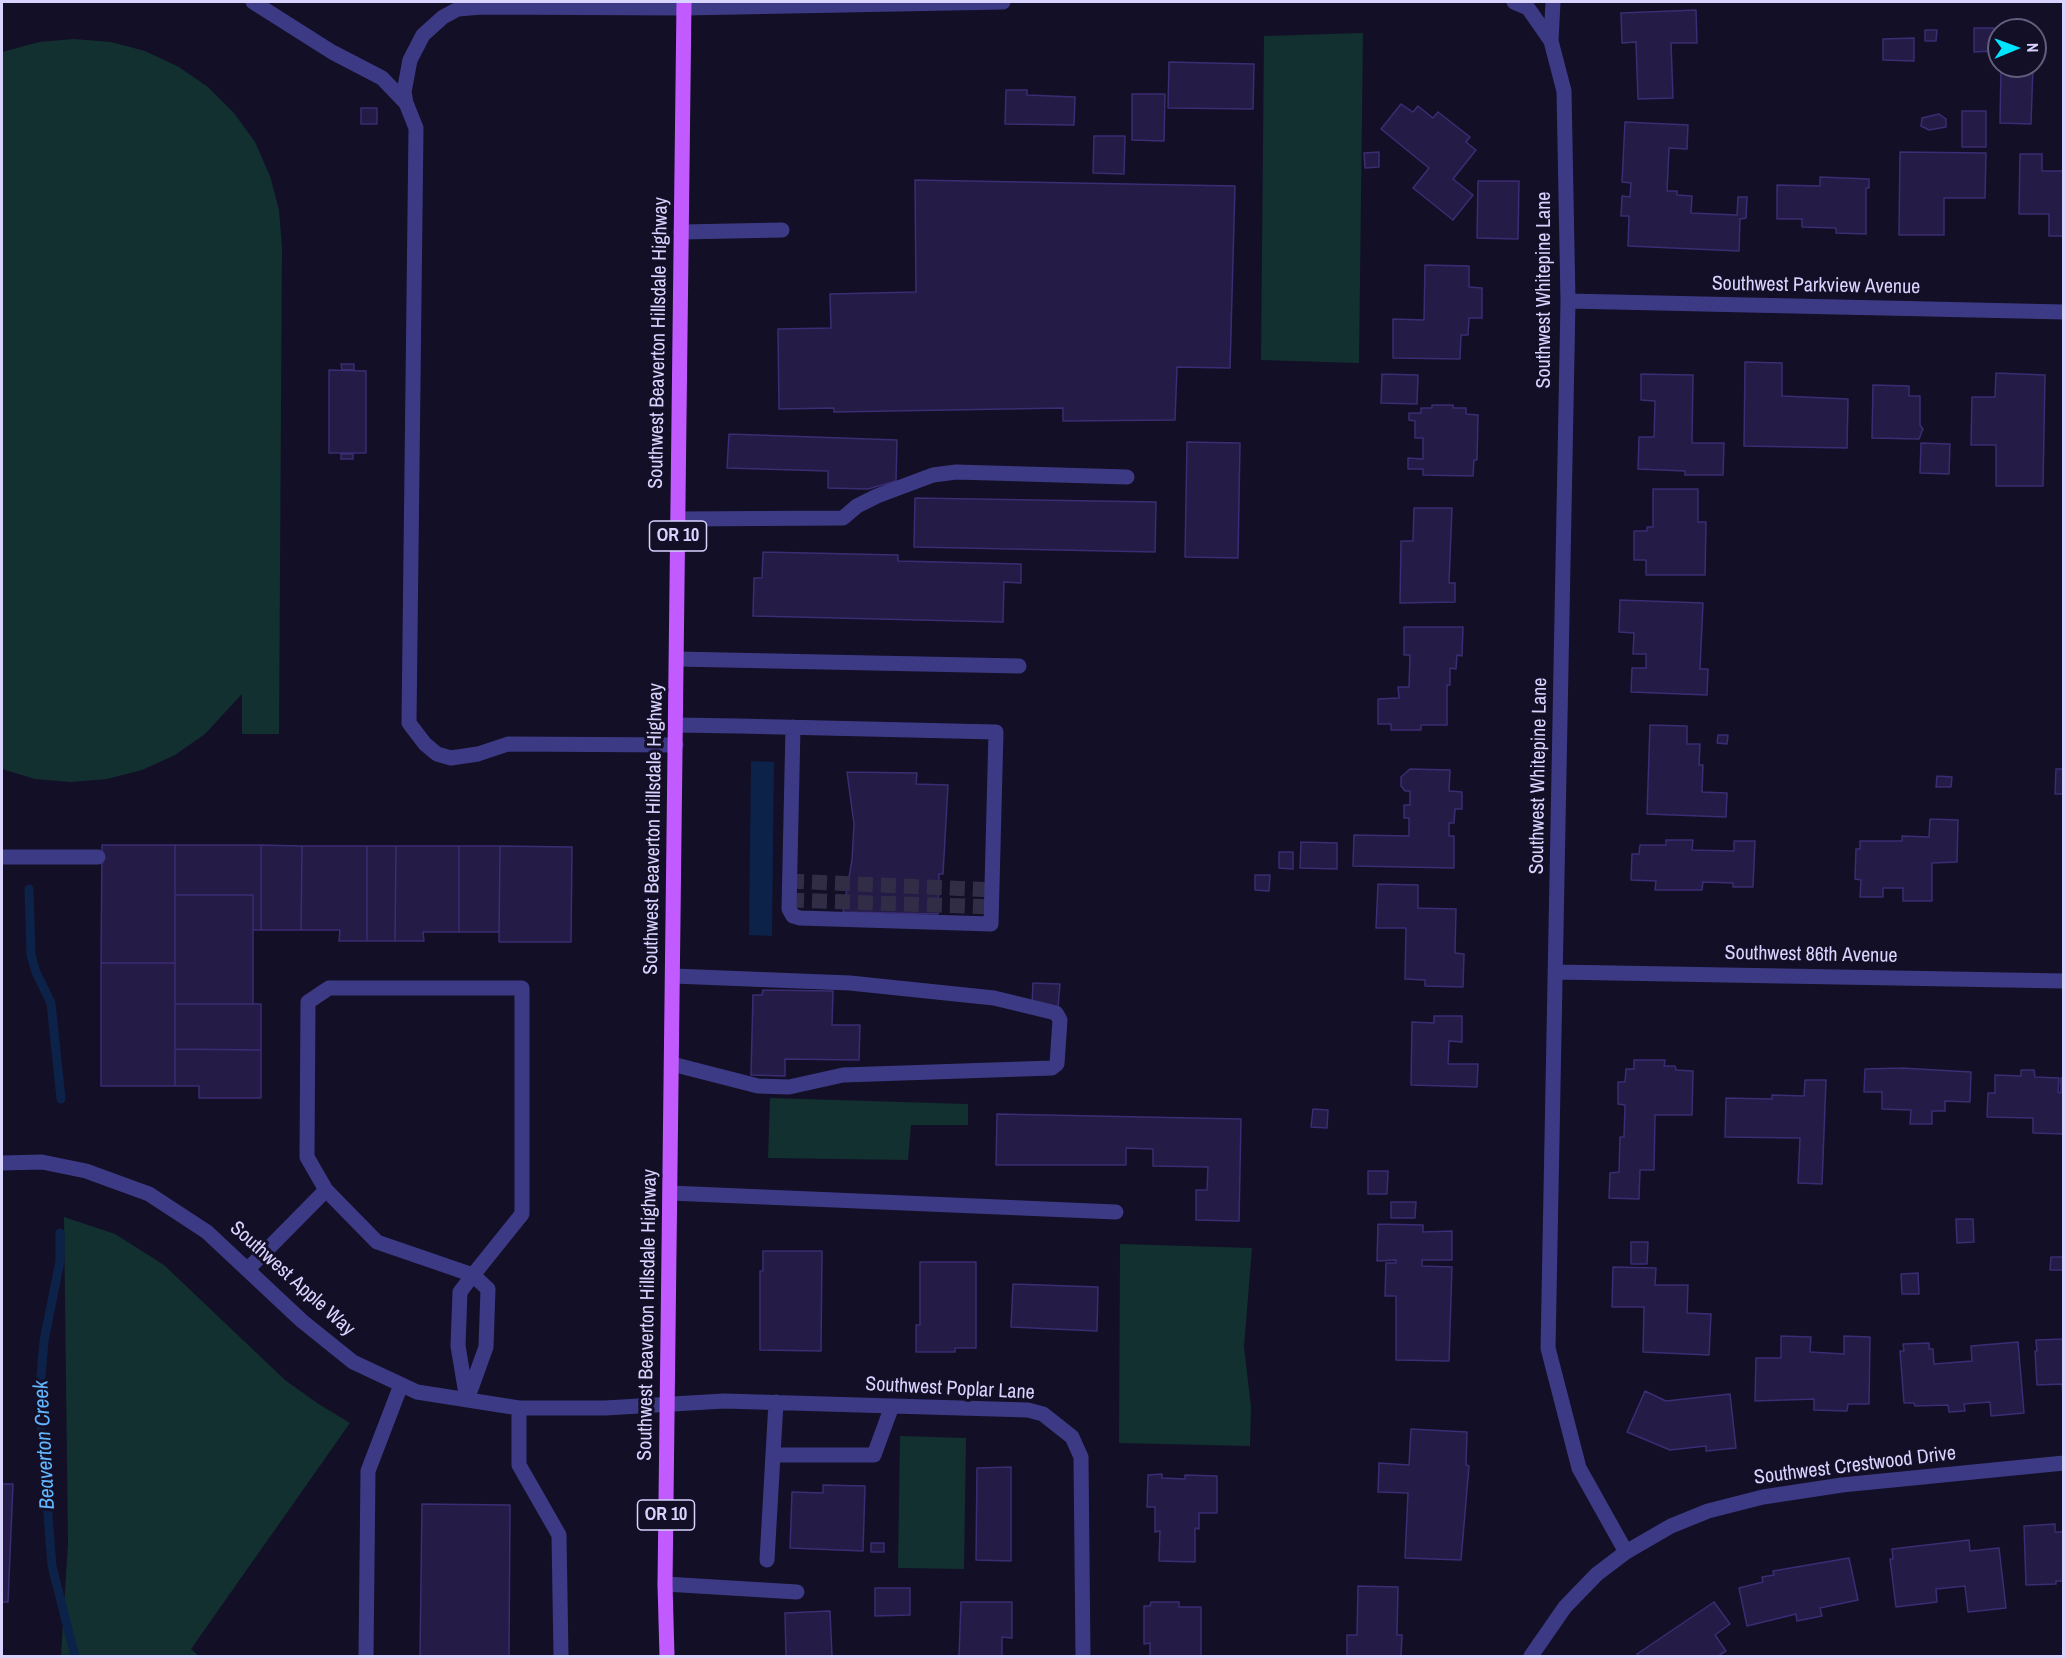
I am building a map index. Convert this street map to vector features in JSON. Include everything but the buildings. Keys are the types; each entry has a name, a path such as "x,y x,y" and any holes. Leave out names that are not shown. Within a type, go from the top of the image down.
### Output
{"main road":[{"name":"Southwest Beaverton Hillsdale Highway","path":"667,1656 665,1584 684,5"}],"street":[{"path":"253,2 332,52 382,78 405,104 416,128 409,723 425,744 437,754 451,758 478,754 507,744 676,745"},
{"path":"405,104 405,84 410,60 423,34 443,17 458,9 585,4 1003,2"},
{"name":"Southwest Whitepine Lane","path":"1514,2 1527,9 1551,41 1564,92 1568,301 1557,972 1548,1348 1579,1468 1626,1552"},
{"path":"1551,41 1553,2"},
{"path":"681,232 782,230"},
{"name":"Southwest Parkview Avenue","path":"1568,301 2064,312"},
{"path":"678,519 843,518 857,506 877,496 933,475 956,472 1126,477"},
{"path":"676,659 1019,666"},
{"path":"676,725 793,727 996,732 991,924 793,916 789,909 793,727"},
{"path":"2,857 98,857"},
{"name":"Southwest 86th Avenue","path":"1557,972 2064,981"},
{"path":"672,1064 758,1086 789,1087 843,1075 1052,1068 1057,1064 1060,1020 1056,1013 994,998 850,983 673,976"},
{"path":"467,1400 458,1346 460,1292 473,1275 522,1214 522,988 329,988 308,1002 307,1157 326,1190 377,1242 473,1275 488,1289 486,1347 467,1400"},
{"name":"Southwest Apple Way","path":"2,1162 42,1162 86,1171 149,1194 207,1232 302,1322 353,1362 417,1392 519,1408 605,1408 668,1403"},
{"path":"248,1269 326,1190"},
{"path":"670,1193 1116,1212"},
{"path":"366,1656 368,1471 401,1385"},
{"path":"767,1560 776,1402"},
{"name":"Southwest Poplar Lane","path":"668,1403 776,1402 1028,1410 1043,1414 1072,1437 1081,1457 1083,1656"},
{"path":"773,1455 874,1455 892,1406"},
{"path":"519,1408 519,1465 560,1535 561,1656"},
{"name":"Southwest Crestwood Drive","path":"1531,1656 1565,1607 1597,1574 1626,1552 1671,1526 1708,1511 1763,1497 1842,1485 2064,1463"},
{"path":"665,1584 797,1592"}],"green space":[{"path":"1363,33 1359,363 1261,360 1264,36"},
{"path":"74,39 111,42 145,51 179,67 208,87 234,113 255,142 270,176 279,210 282,247 279,734 242,734 242,694 205,734 175,755 142,770 107,779 71,782 35,779 2,769 2,52 39,42"},
{"path":"770,1098 968,1104 968,1125 911,1125 908,1160 768,1158"},
{"path":"64,1217 115,1234 164,1265 285,1380 350,1423 191,1649 199,1656 61,1656 68,1543"},
{"path":"1120,1244 1252,1248 1244,1347 1251,1407 1250,1446 1119,1443"},
{"path":"900,1436 966,1438 964,1569 898,1568"}],"water":[{"path":"751,761 774,762 772,936 749,935"}],"waterway":[{"name":"Beaverton Creek","path":"29,889 31,955 36,972 51,1003 61,1099"},
{"name":"Beaverton Creek","path":"60,1233 60,1261 44,1341 39,1399 52,1566 75,1656"}],"tunnel":[{"path":"789,881 993,890"},
{"path":"789,900 992,907"}]}
